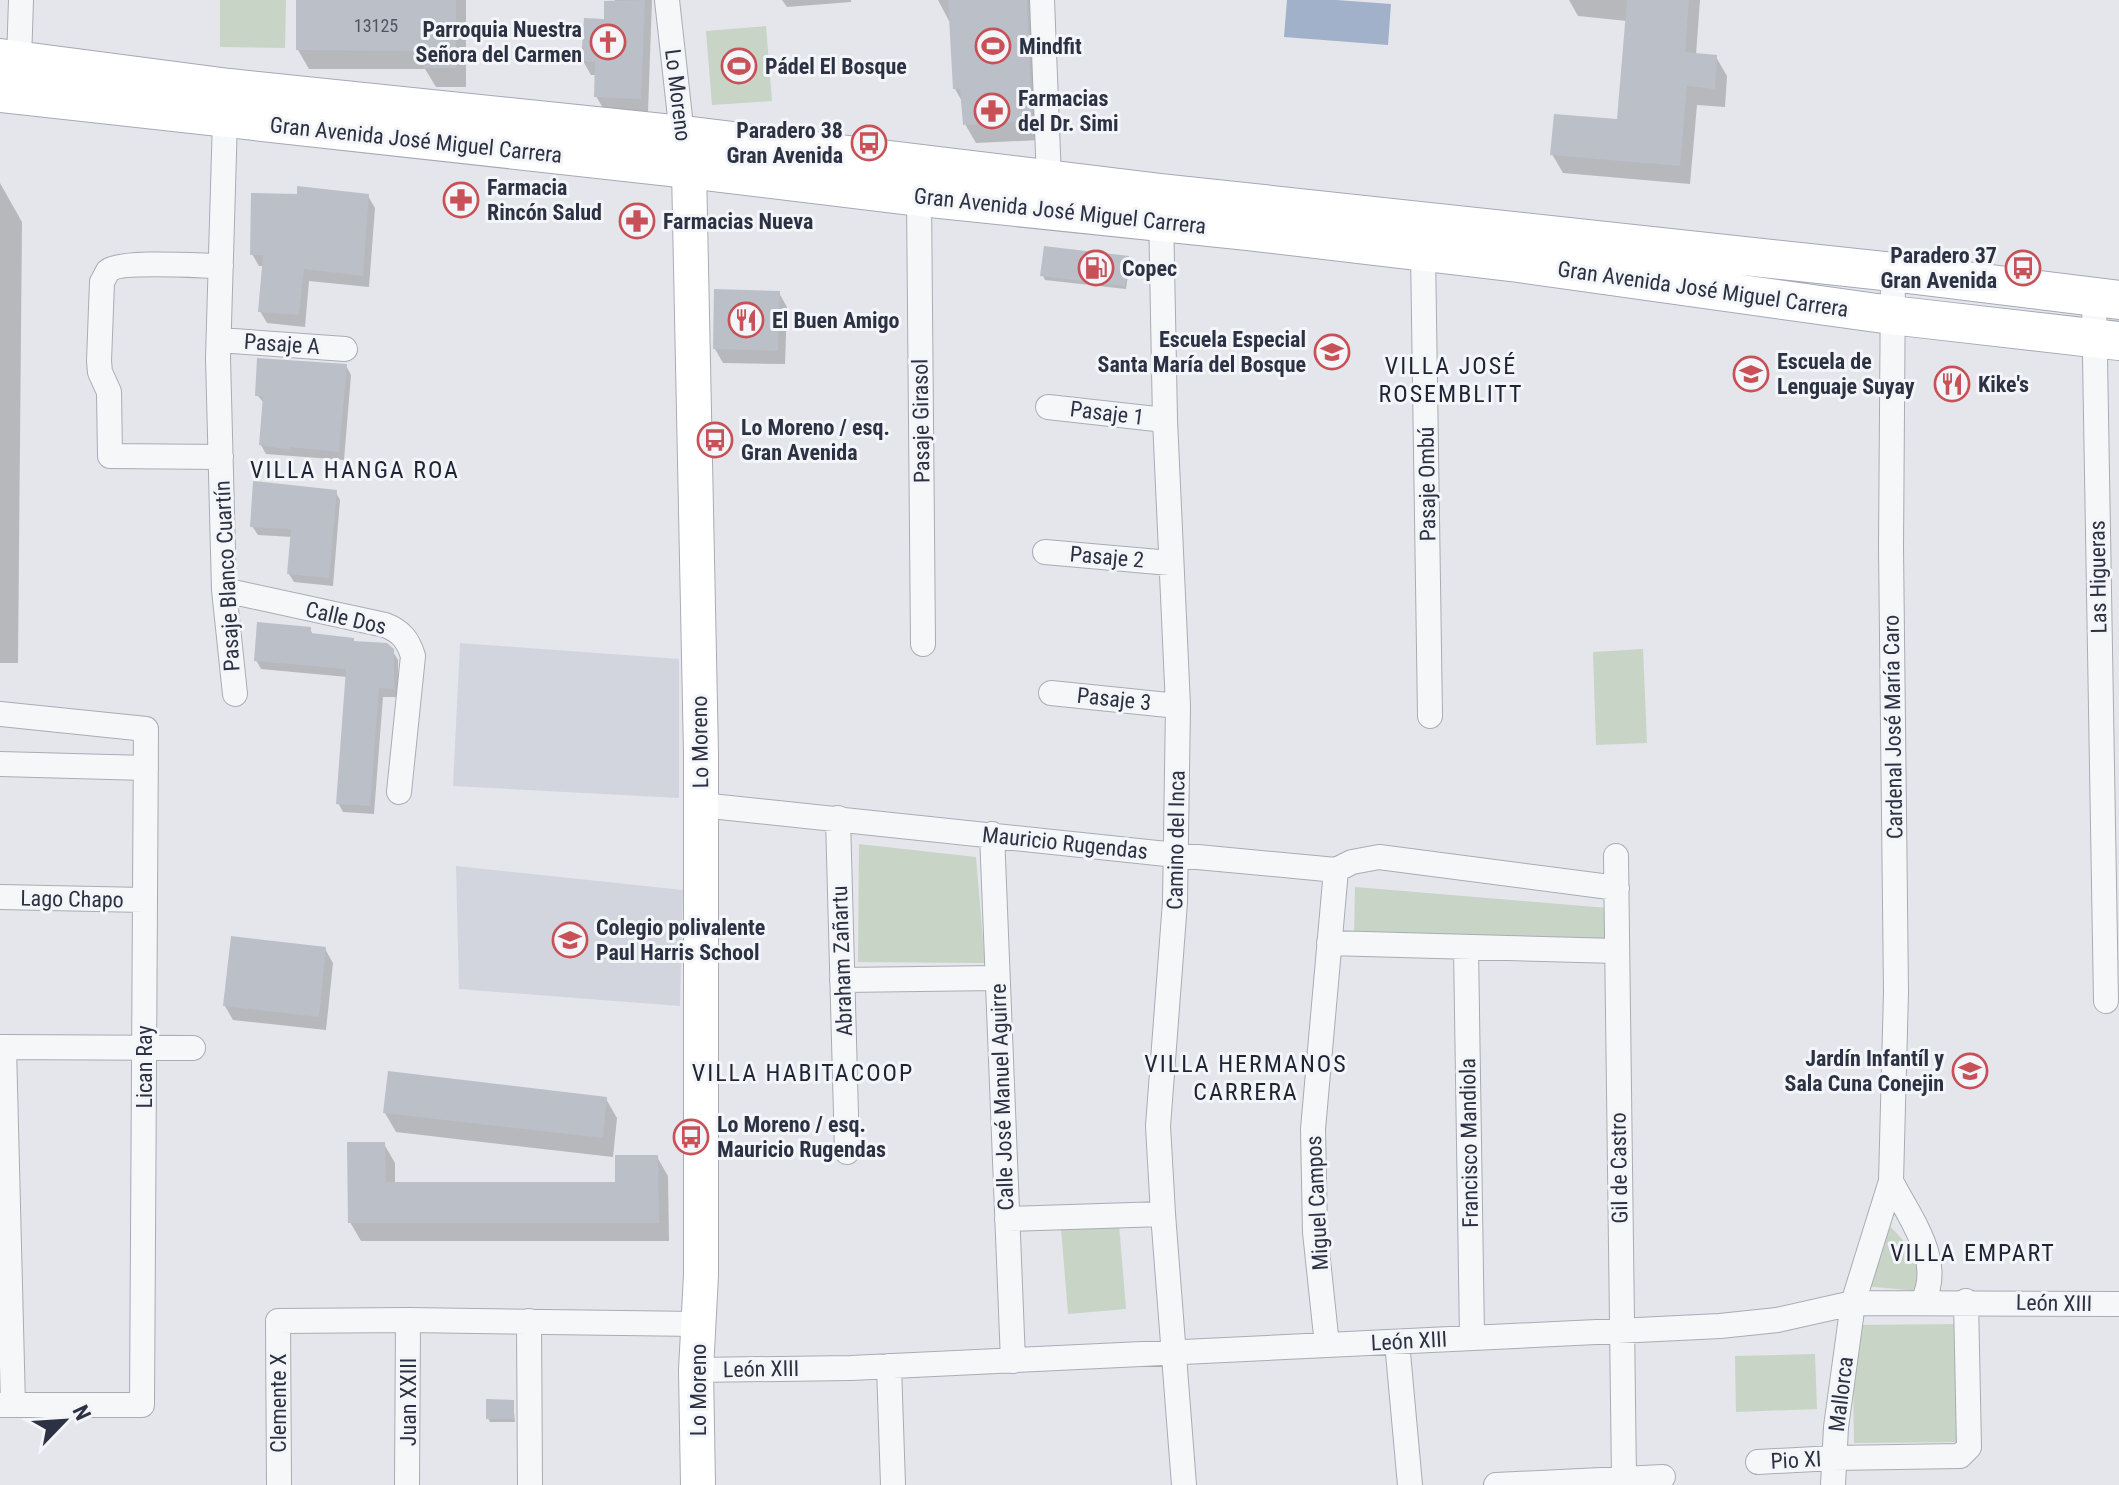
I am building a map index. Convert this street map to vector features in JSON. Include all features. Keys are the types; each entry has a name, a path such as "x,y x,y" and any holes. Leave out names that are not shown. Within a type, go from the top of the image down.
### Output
{"main road":[{"name":"Gran Avenida José Miguel Carrera","path":"9,59 686,152 919,197 1161,207 1893,272 2107,299"},
{"name":"Gran Avenida José Miguel Carrera","path":"0,93 225,119 1049,179 1161,207 1423,252 1891,315 2106,339"}],"street":[{"path":"9,59 21,0"},
{"name":"Lo Moreno","path":"667,0 686,152 701,805 696,1370 698,1485"},
{"path":"1042,0 1049,179"},
{"name":"Pasaje Blanco Cuartín","path":"225,119 219,340 221,457 224,590 235,694"},
{"name":"Pasaje Girasol","path":"919,197 923,644"},
{"name":"Camino del Inca","path":"1161,207 1165,420 1178,706 1173,948 1159,1099 1163,1214 1184,1485"},
{"name":"Pasaje Ombú","path":"1423,252 1430,716"},
{"name":"Pasaje Blanco Cuartín","path":"221,266 133,265 117,266 108,271 102,282 99,361 100,372 109,392 110,456 221,457"},
{"name":"Cardenal José María Caro","path":"1853,1303 1891,1181 1896,992 1893,272"},
{"name":"Las Higueras","path":"2106,1001 2107,299"},
{"name":"Pasaje A","path":"219,340 345,349"},
{"name":"Pasaje 1","path":"1048,407 1165,420"},
{"name":"Pasaje 2","path":"1045,552 1170,563"},
{"name":"Calle Dos","path":"224,590 385,625 398,630 409,642 413,656 399,792"},
{"name":"Pasaje 3","path":"1051,693 1178,706"},
{"name":"Lican Ray","path":"0,714 146,729 142,1405 7,1405"},
{"path":"0,764 146,768"},
{"name":"Mauricio Rugendas","path":"701,805 1336,870 1352,862 1379,857 1617,888"},
{"name":"Abraham Zañartu","path":"838,818 847,1152"},
{"name":"Calle José Manuel Aguirre","path":"992,834 1013,1361"},
{"name":"Gil de Castro","path":"1616,856 1624,1479"},
{"name":"Miguel Campos","path":"1327,1345 1315,1232 1313,1129 1336,870"},
{"name":"Lago Chapo","path":"0,897 145,900"},
{"path":"1329,943 1617,951"},
{"name":"Francisco Mandiola","path":"1466,947 1472,1338"},
{"path":"842,980 996,978"},
{"path":"7,1405 2,1047 193,1048"},
{"name":"Cardenal José María Caro","path":"1891,1181 1924,1243 1930,1263 1929,1290 1922,1303"},
{"path":"1007,1219 1163,1214"},
{"name":"León XIII","path":"696,1370 1013,1361 1748,1324 1853,1303 1966,1301 2119,1304"},
{"name":"Pio XI","path":"1758,1462 1960,1456 1967,1451 1966,1301"},
{"name":"Mallorca","path":"1833,1485 1853,1303"},
{"path":"408,1320 698,1324"},
{"name":"Clemente X","path":"279,1485 278,1321 408,1320"},
{"name":"Juan XXIII","path":"407,1485 408,1320"},
{"path":"529,1321 530,1485"},
{"path":"1397,1342 1410,1485"},
{"path":"889,1366 893,1485"},
{"path":"1496,1485 1663,1477"}],"shaded area":[{"path":"460,643 679,659 679,798 453,786"},
{"name":"Colegio polivalente Paul Harris School","path":"456,866 683,890 680,1006 459,989"}],"green space":[{"path":"220,0 286,0 285,48 220,47"},
{"name":"Pádel El Bosque","path":"766,26 772,101 712,105 706,31"},
{"path":"1643,649 1647,743 1596,745 1593,652"},
{"path":"859,844 976,857 985,963 858,962"},
{"path":"1355,887 1607,908 1607,943 1354,938"},
{"path":"1119,1224 1126,1309 1068,1314 1061,1228"},
{"path":"1889,1225 1913,1254 1918,1270 1918,1291 1863,1286"},
{"path":"1967,1324 1968,1442 1854,1443 1852,1325"},
{"path":"1815,1354 1817,1409 1736,1412 1735,1356"}],"water":[{"path":"1287,0 1391,4 1388,45 1284,37"}],"building":[{"path":"296,0 456,0 456,68 423,68 423,51 296,50"},
{"name":"Parroquia Nuestra Señora del Carmen","path":"645,0 641,99 594,97 595,62 581,61 584,18 604,19 604,1"},
{"name":"Mindfit","path":"948,0 1027,0 1032,121 963,125 960,89 953,89"},
{"path":"1627,0 1689,0 1685,52 1717,55 1715,89 1687,86 1680,166 1550,155 1554,114 1617,119"},
{"path":"297,186 369,194 363,276 304,269 299,315 258,312 263,255 250,255 251,193 297,194"},
{"path":"1044,246 1129,256 1125,286 1040,276"},
{"name":"El Buen Amigo","path":"714,289 780,291 778,351 713,349"},
{"path":"257,358 347,364 339,452 259,445 263,396 255,396"},
{"path":"253,481 337,490 329,578 287,574 291,529 250,527"},
{"path":"257,622 311,627 311,633 387,643 394,649 394,689 379,688 370,806 336,804 346,669 254,661"},
{"path":"231,936 326,947 319,1017 223,1006"},
{"path":"388,1071 607,1097 603,1138 383,1113"},
{"path":"347,1142 385,1142 386,1182 615,1182 615,1155 658,1155 659,1223 348,1223"},
{"path":"486,1399 514,1400 514,1419 486,1419"}],"place":[{"name":"Parroquia Nuestra Señora del Carmen","path":"608,42"},
{"name":"Mindfit","path":"993,46"},
{"name":"Pádel El Bosque","path":"739,66"},
{"name":"Farmacias del Dr. Simi","path":"992,111"},
{"name":"Paradero 38 Gran Avenida","path":"869,143"},
{"name":"Farmacia Rincón Salud","path":"461,200"},
{"name":"Farmacias Nueva","path":"637,221"},
{"name":"Copec","path":"1096,268"},
{"name":"Paradero 37 Gran Avenida","path":"2023,268"},
{"name":"El Buen Amigo","path":"746,320"},
{"name":"Escuela Especial Santa María del Bosque","path":"1332,352"},
{"name":"Escuela de Lenguaje Suyay","path":"1751,374"},
{"name":"Kike's","path":"1952,384"},
{"name":"Lo Moreno / esq. Gran Avenida","path":"715,440"},
{"name":"Colegio polivalente Paul Harris School","path":"570,940"},
{"name":"Jardín Infantíl y Sala Cuna Conejin","path":"1970,1071"},
{"name":"Lo Moreno / esq. Mauricio Rugendas","path":"691,1137"}],"district":[{"name":"VILLA JOSÉ ROSEMBLITT","path":"1451,380"},
{"name":"VILLA HANGA ROA","path":"355,470"},
{"name":"VILLA HABITACOOP","path":"803,1073"},
{"name":"VILLA HERMANOS CARRERA","path":"1246,1078"},
{"name":"VILLA EMPART","path":"1973,1253"}]}
